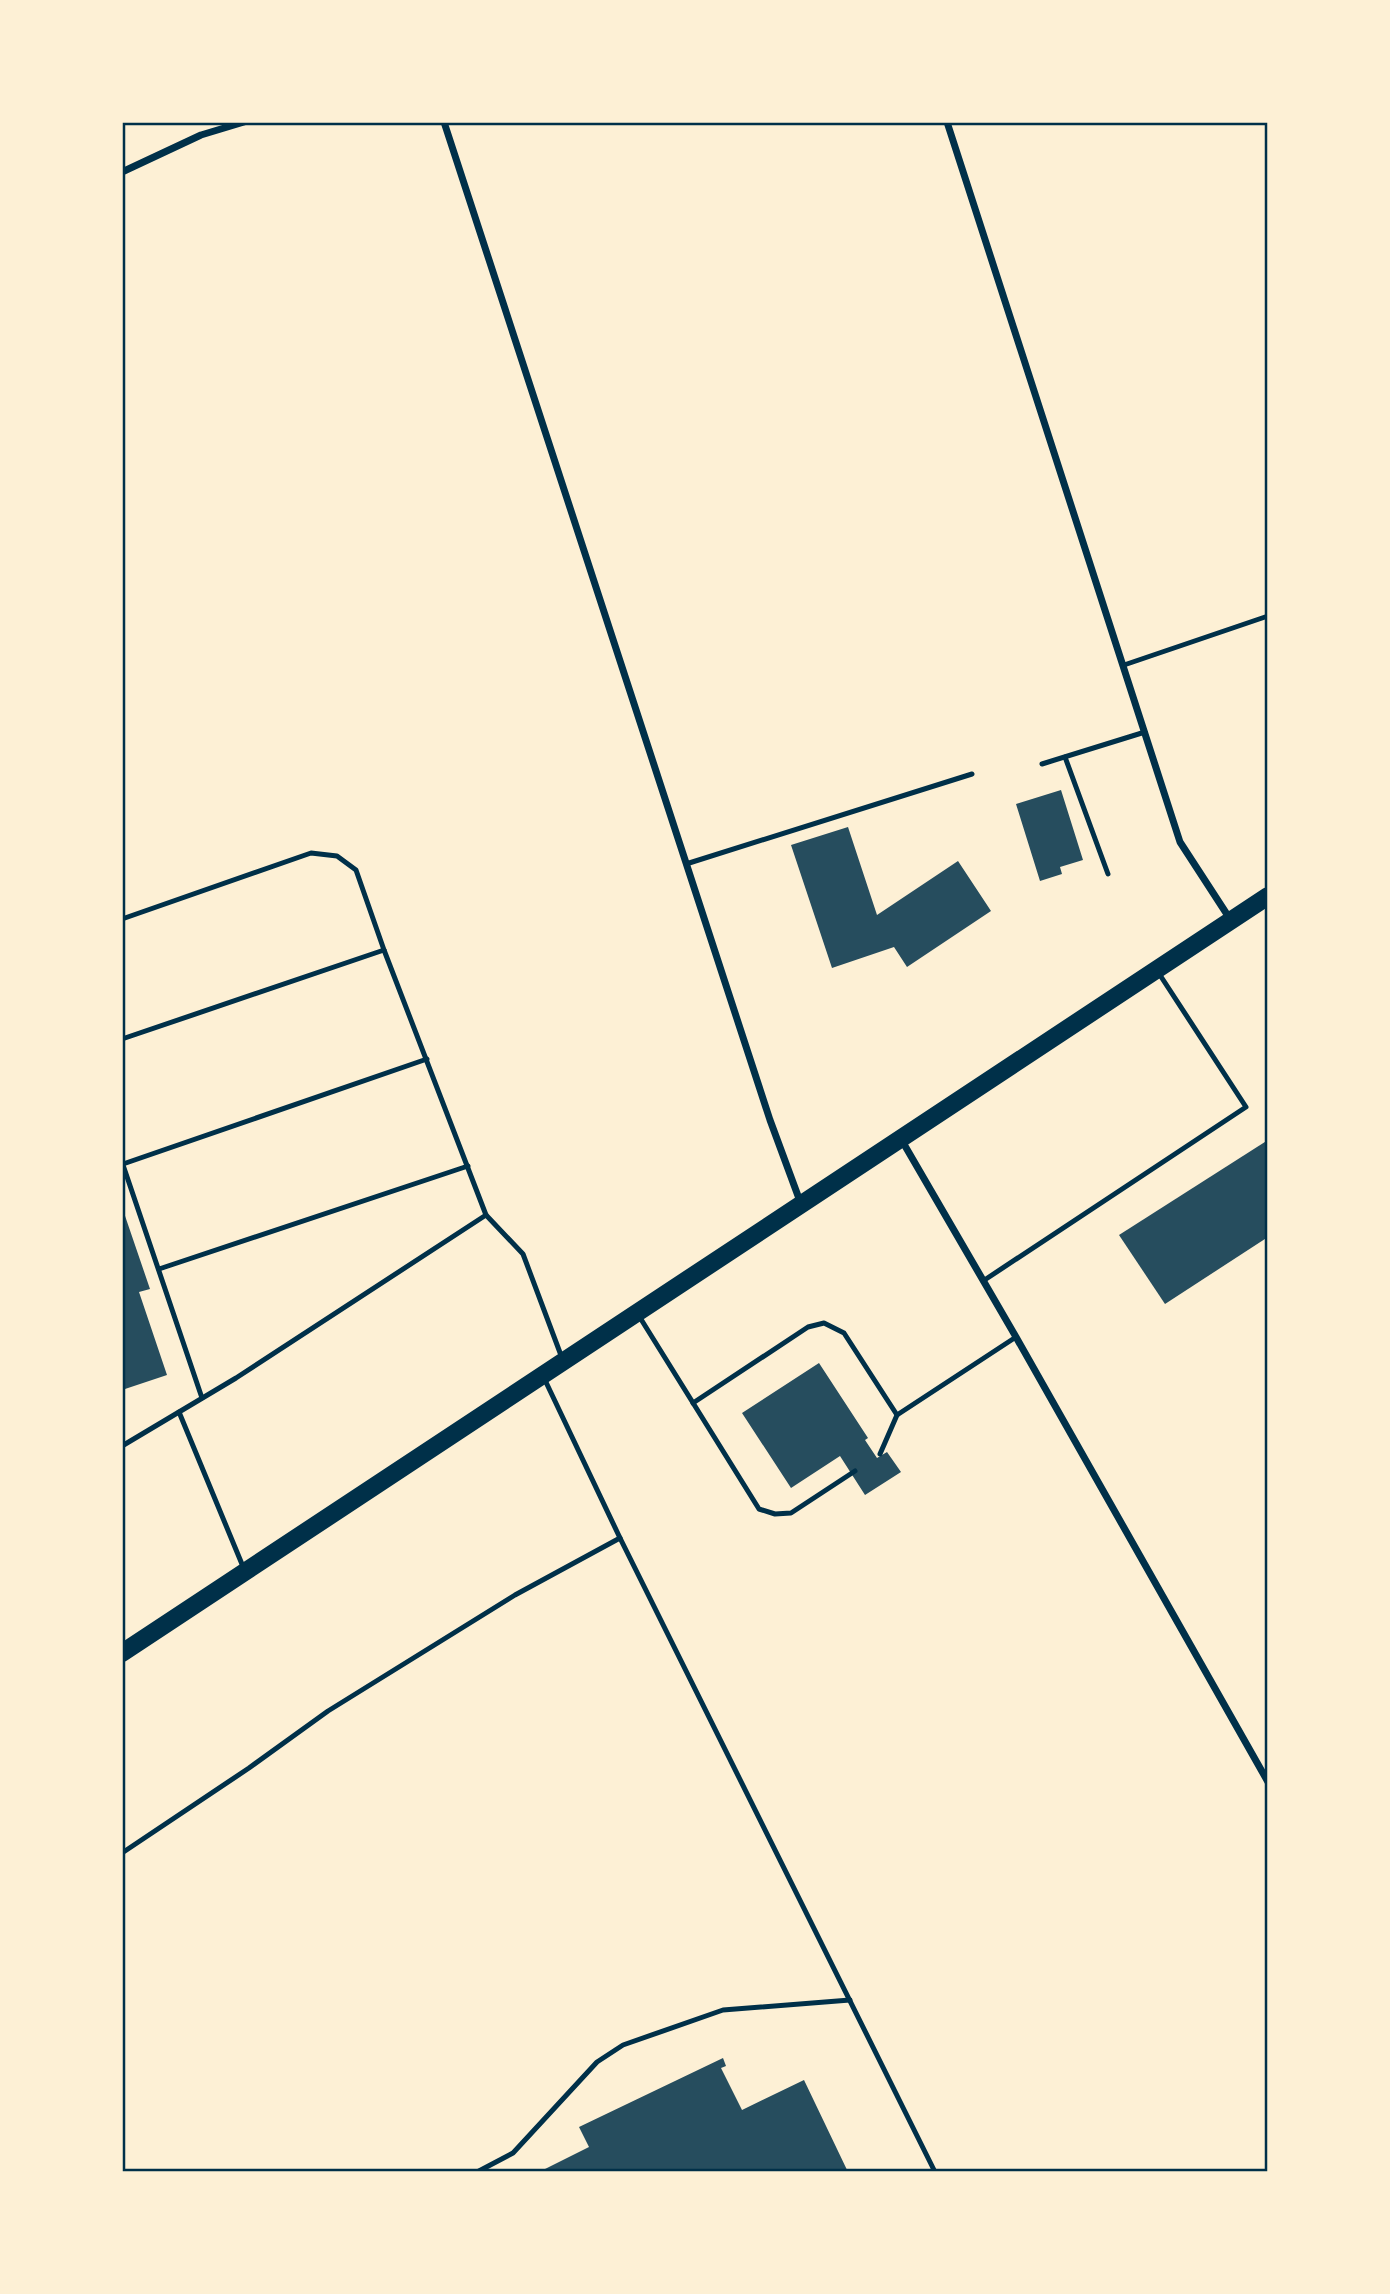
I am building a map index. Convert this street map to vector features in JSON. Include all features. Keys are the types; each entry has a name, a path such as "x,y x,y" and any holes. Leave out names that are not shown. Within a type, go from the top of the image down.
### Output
{"main road":[{"path":"122,1653 1268,896"}],"street":[{"path":"122,172 201,135 244,122"},
{"path":"444,122 770,1120 801,1205"},
{"path":"947,122 1180,842 1230,920"},
{"path":"901,1138 1268,1782"}],"lane":[{"path":"1124,665 1268,616"},
{"path":"1042,764 1145,733"},
{"path":"1065,757 1108,874"},
{"path":"686,864 972,774"},
{"path":"122,919 312,853 337,856 356,870 486,1215 523,1254 564,1361"},
{"path":"122,1040 384,950"},
{"path":"982,1282 1246,1107 1156,970"},
{"path":"202,1398 123,1163 427,1059"},
{"path":"159,1269 468,1166"},
{"path":"122,1446 202,1398 486,1215"},
{"path":"637,1313 759,1509 775,1514 791,1513 855,1471"},
{"path":"693,1403 808,1327 824,1323 844,1333 897,1415"},
{"path":"880,1454 897,1415 1016,1336"},
{"path":"543,1375 620,1538 935,2172"},
{"path":"179,1412 245,1572"},
{"path":"122,1853 328,1711 515,1595 620,1538"},
{"path":"477,2172 513,2153 597,2062 623,2045 723,2010 850,2000"}],"building":[{"path":"1061,790 1083,860 1060,867 1062,874 1040,881 1016,804"},
{"path":"848,827 877,915 958,861 991,911 907,967 894,947 832,968 791,845"},
{"path":"1268,1140 1268,1237 1165,1304 1119,1235"},
{"path":"122,1207 150,1289 139,1292 167,1375 122,1390"},
{"path":"819,1363 868,1438 865,1440 877,1458 887,1452 901,1472 865,1495 840,1456 791,1488 742,1413"},
{"path":"723,2058 726,2066 721,2068 742,2110 804,2080 848,2172 539,2172 589,2147 579,2127"}]}
